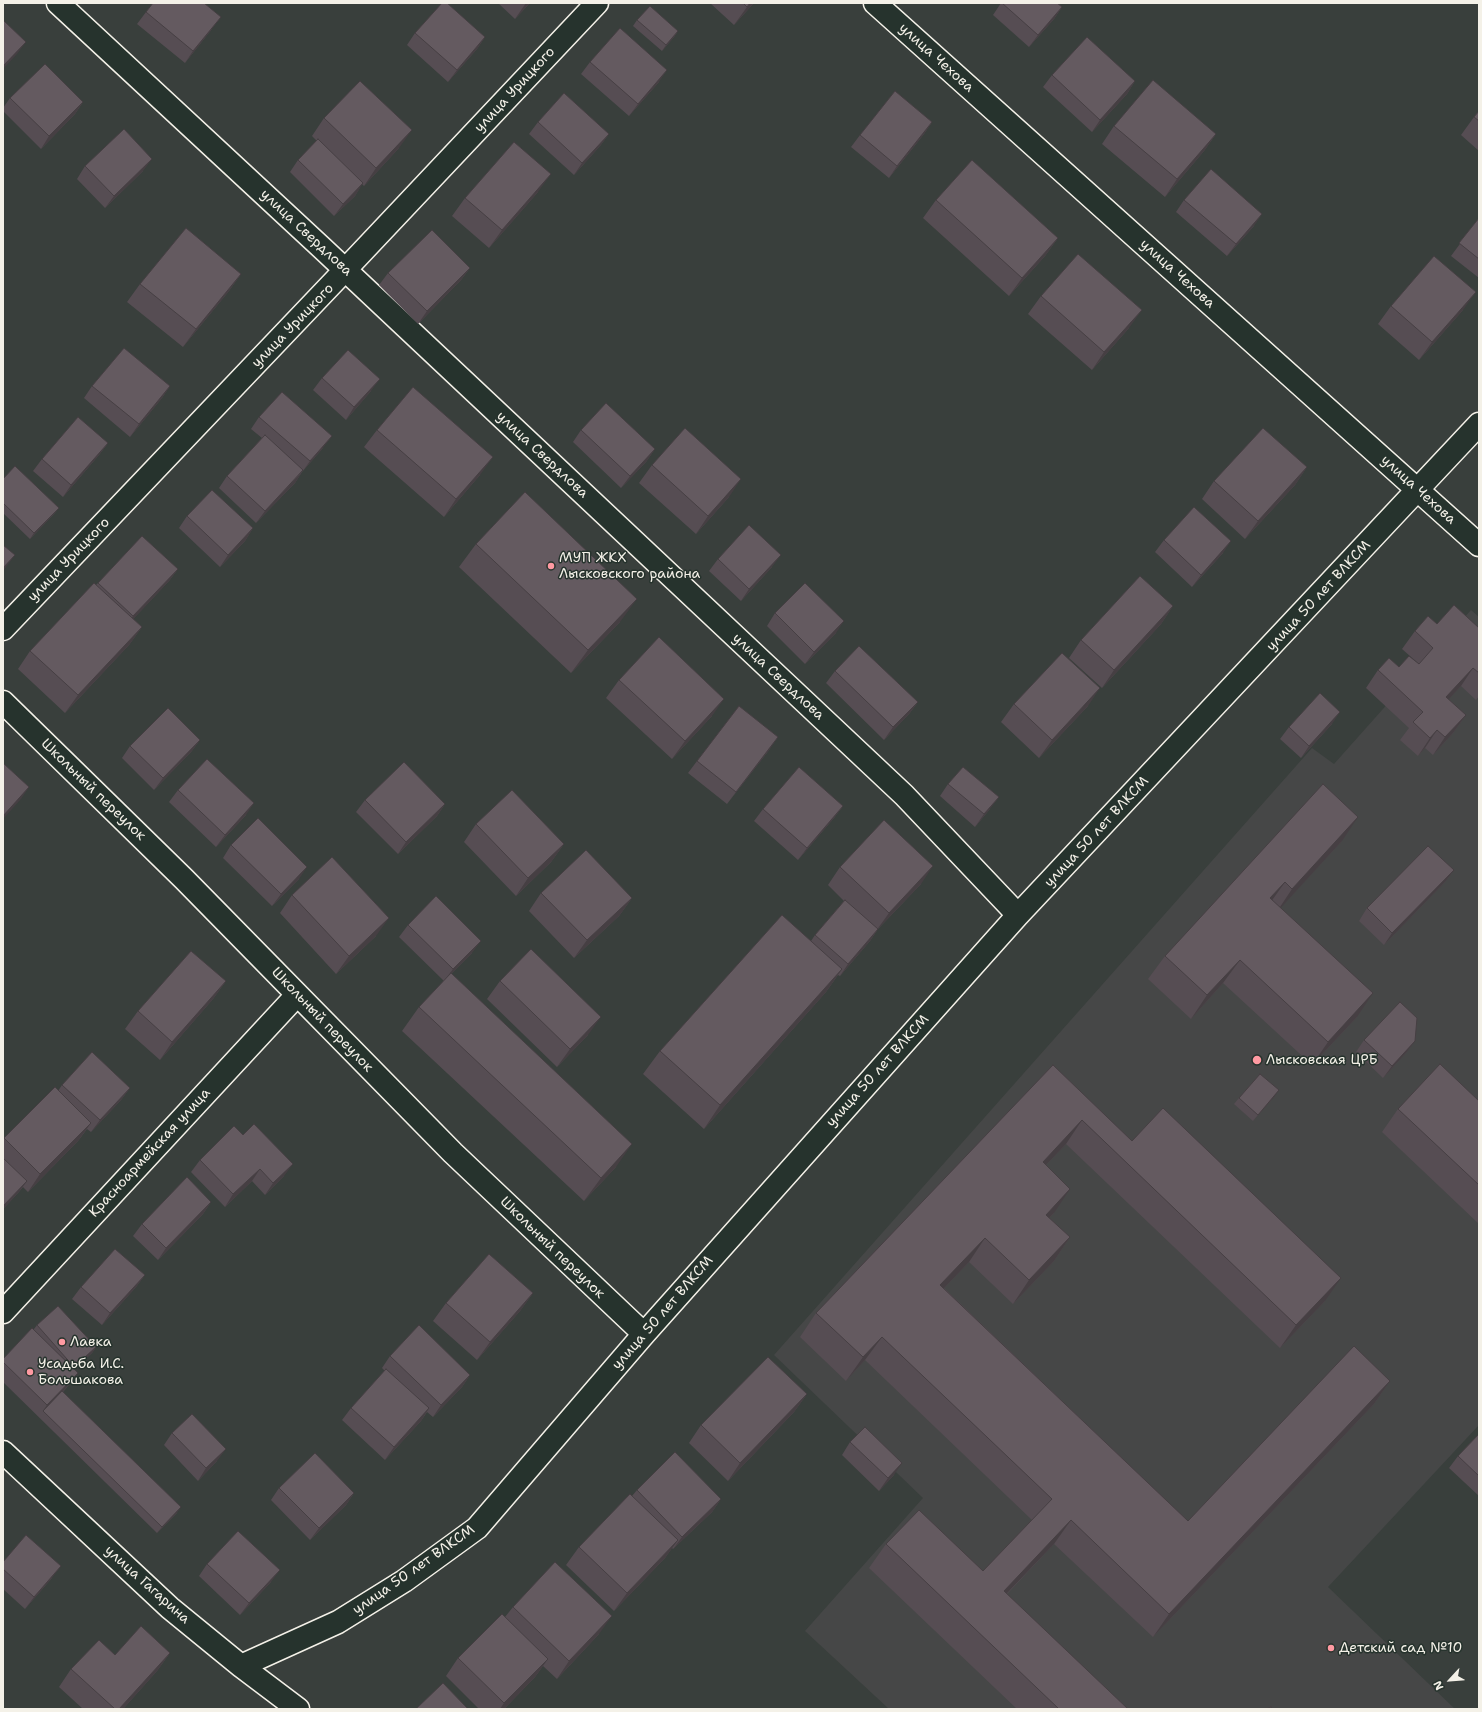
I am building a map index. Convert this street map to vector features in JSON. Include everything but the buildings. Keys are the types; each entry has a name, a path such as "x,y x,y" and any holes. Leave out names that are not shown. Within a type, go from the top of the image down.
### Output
{"street":[{"name":"улица Свердлова","path":"58,3 345,270 904,795 1018,915"},
{"name":"улица Урицкого","path":"3,629 597,3"},
{"name":"улица Чехова","path":"874,3 1479,545"},
{"name":"улица 50 лет ВЛКСМ","path":"241,1666 338,1622 404,1581 477,1528 644,1334 1018,915 1479,424"},
{"name":"Школьный переулок","path":"3,702 184,879 453,1153 644,1334"},
{"name":"Красноармейская улица","path":"3,1312 297,995"},
{"name":"улица Гагарина","path":"3,1452 170,1608 241,1666 298,1709"}],"shaded area":[{"name":"Лысковская ЦРБ","path":"1471,610 1479,617 1479,1425 1328,1587 1455,1709 889,1709 805,1631 923,1498 774,1355 1312,748 1334,764"}],"place":[{"name":"МУП ЖКХ Лысковского района","path":"551,566"},
{"name":"Лысковская ЦРБ","path":"1257,1060"},
{"name":"Лавка","path":"62,1342"},
{"name":"Усадьба И.С. Большакова","path":"30,1372"},
{"name":"Детский сад №10","path":"1331,1648"}]}
